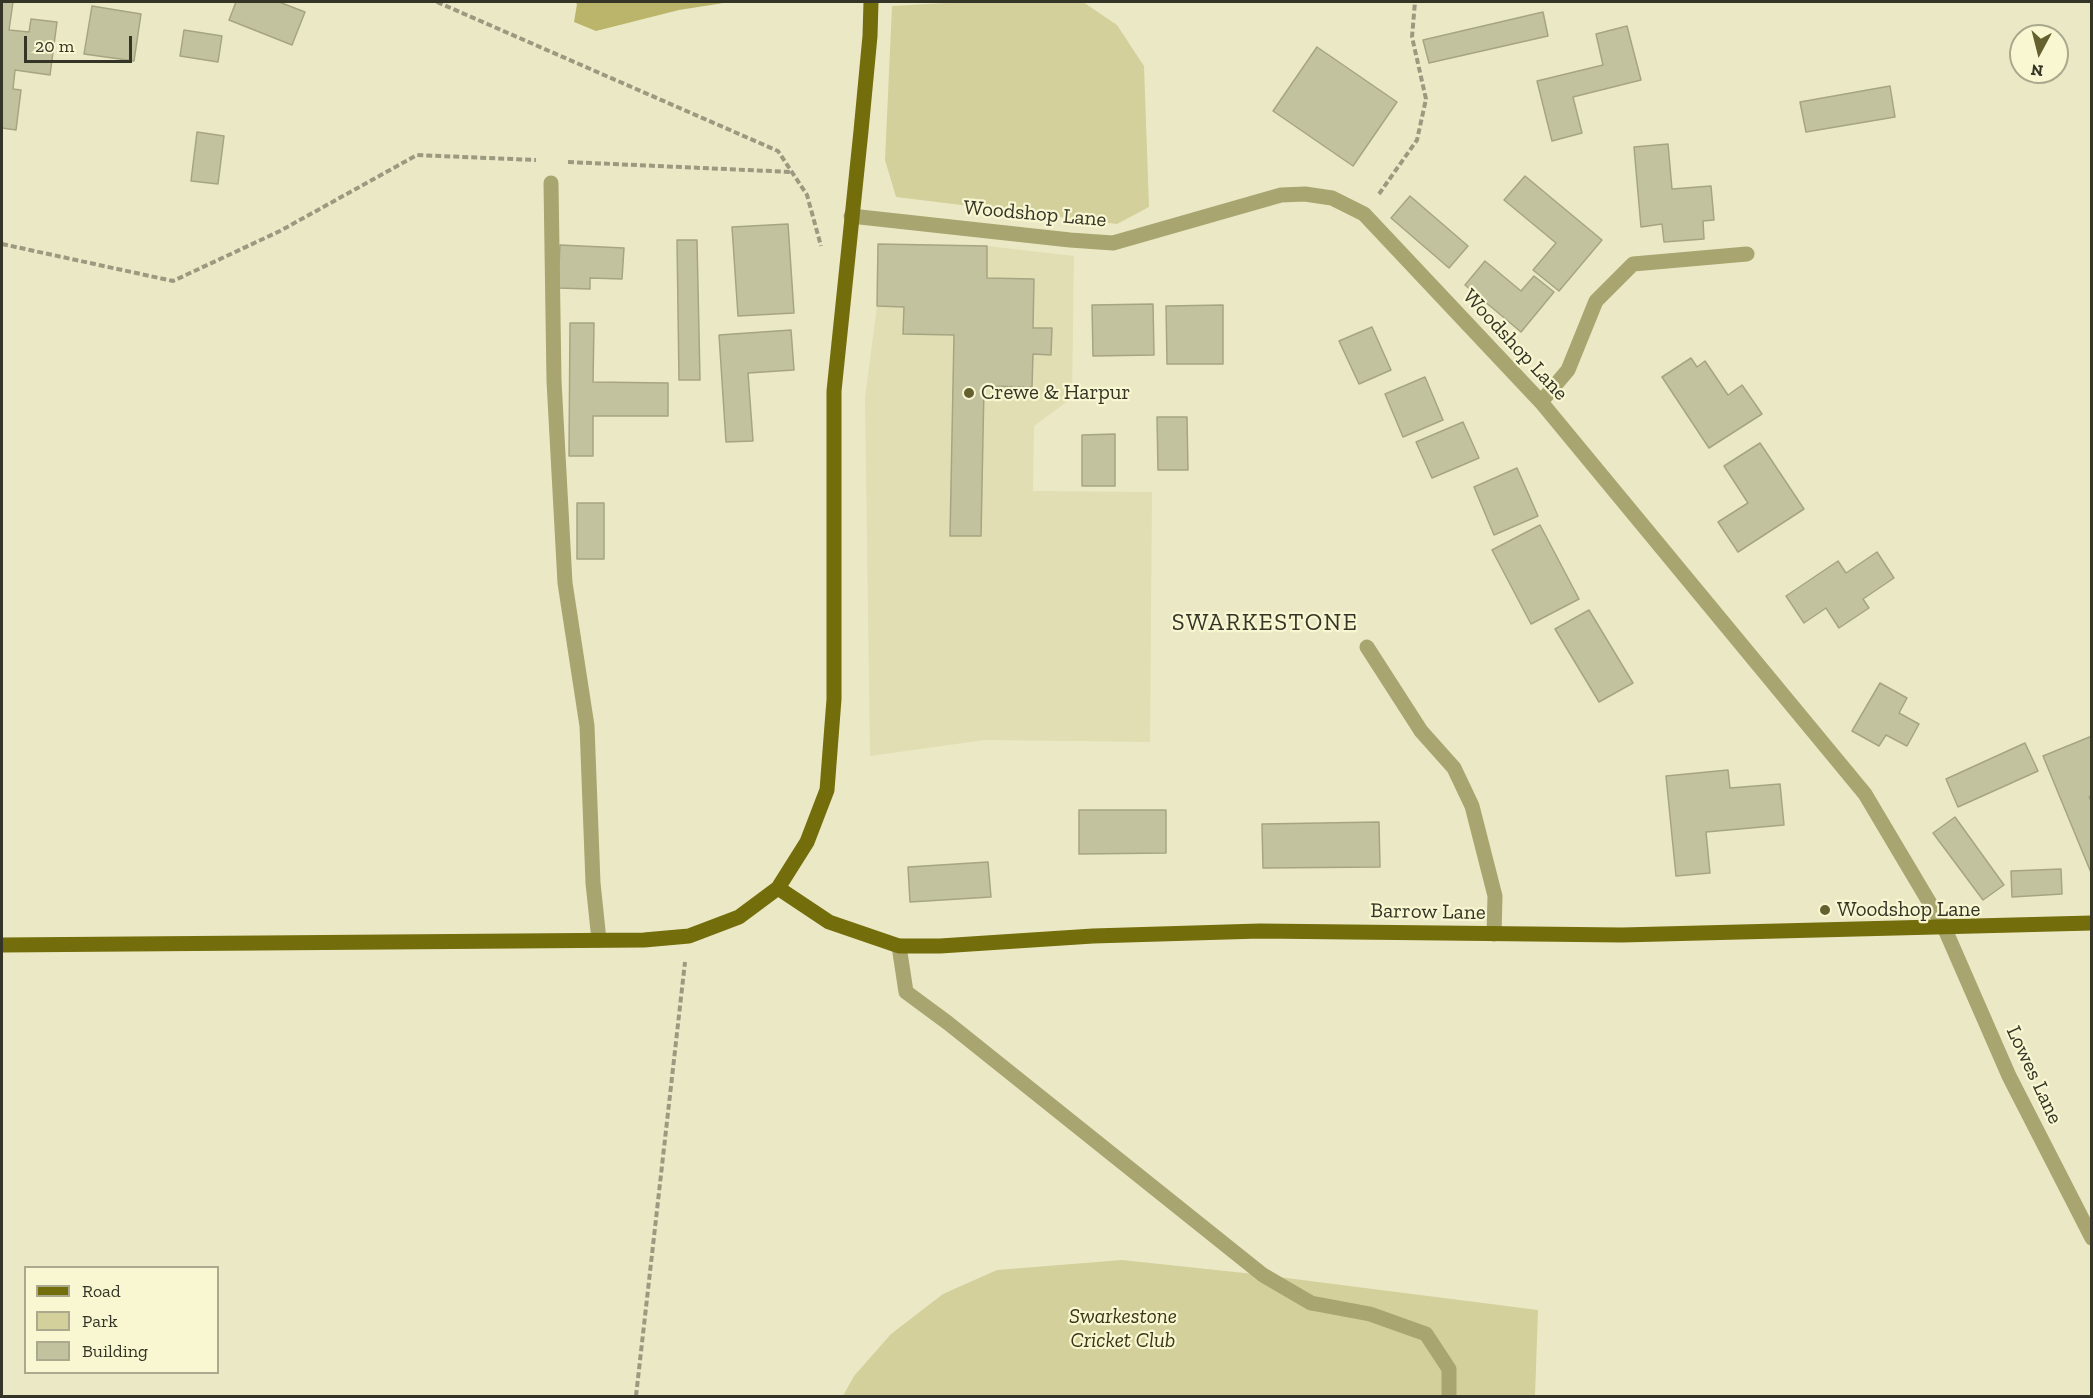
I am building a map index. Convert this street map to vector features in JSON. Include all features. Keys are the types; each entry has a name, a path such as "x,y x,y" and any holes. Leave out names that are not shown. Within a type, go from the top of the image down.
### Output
{"main road":[{"path":"2,945 644,940 688,936 739,917 778,888 807,842 827,790 834,699 834,391 870,36 871,2"},
{"name":"Barrow Lane","path":"778,888 829,922 899,946 940,946 1094,936 1260,931 1622,935 2091,922"}],"street":[{"path":"551,183 554,381 565,583 587,726 593,883 599,940"},
{"name":"Woodshop Lane","path":"851,216 1113,243 1281,195 1305,194 1332,198 1364,214 1541,402 1865,794 1944,927"},
{"path":"1541,402 1568,370 1596,301 1633,264 1747,254"},
{"path":"1367,647 1421,731 1454,768 1472,806 1495,896 1494,934"},
{"name":"Lowes Lane","path":"1944,927 2009,1076 2091,1238"},
{"path":"899,946 906,992 957,1030 1263,1275 1311,1303 1370,1314 1426,1334 1449,1369 1449,1396"}],"path":[{"path":"437,2 778,151 807,195 822,250"},
{"path":"1364,214 1417,140 1426,99 1412,37 1415,2"},
{"path":"2,244 173,281 280,231 417,155 546,161"},
{"path":"558,161 792,172"},
{"path":"636,1396 688,936"}],"shaded area":[{"path":"575,2 730,2 679,10 596,31 574,22 577,4"},
{"path":"878,244 987,246 1074,256 1072,398 1034,426 1033,491 1152,492 1150,742 985,740 870,756 865,398 877,306"}],"green space":[{"path":"963,2 1083,2 1117,25 1144,66 1149,207 1117,224 896,197 885,160 892,6"},
{"name":"Swarkestone Cricket Club","path":"1122,1260 1263,1275 1538,1310 1535,1396 843,1396 854,1376 891,1334 943,1294 997,1270"}],"building":[{"path":"2,2 13,2 9,30 29,32 31,19 57,22 50,75 15,70 13,89 21,90 16,130 2,128"},
{"path":"236,2 279,2 305,12 292,45 229,20"},
{"path":"92,6 141,14 134,61 84,54"},
{"path":"1543,12 1548,36 1429,63 1423,40"},
{"path":"1627,26 1641,80 1573,97 1582,133 1552,141 1537,81 1603,65 1596,34"},
{"path":"184,30 222,36 218,62 180,56"},
{"path":"1317,47 1397,102 1353,166 1273,111"},
{"path":"1890,86 1895,117 1806,132 1800,102"},
{"path":"197,132 224,136 218,184 191,181"},
{"path":"1668,144 1672,189 1711,186 1714,220 1703,221 1704,239 1664,242 1662,224 1641,227 1634,147"},
{"path":"1525,176 1602,240 1559,291 1533,270 1556,243 1504,200"},
{"path":"1410,196 1468,246 1449,268 1391,218"},
{"path":"788,224 794,313 738,316 732,227"},
{"path":"677,240 697,240 700,380 679,380"},
{"name":"Crewe & Harpur","path":"878,244 987,246 987,278 1034,279 1033,328 1052,328 1051,355 1033,354 1032,387 984,386 981,536 950,536 954,335 903,334 904,307 877,306"},
{"path":"560,245 624,248 622,279 590,278 590,289 558,288"},
{"path":"1485,261 1521,291 1534,276 1554,292 1521,332 1465,285"},
{"path":"1153,304 1154,355 1093,356 1092,305"},
{"path":"1223,305 1223,364 1167,364 1166,306"},
{"path":"570,323 594,323 593,382 668,383 668,416 593,416 593,456 569,456"},
{"path":"1372,327 1391,370 1359,384 1339,341"},
{"path":"791,330 794,370 748,373 753,441 726,442 719,335"},
{"path":"1691,358 1697,367 1705,361 1728,395 1742,385 1762,414 1709,448 1662,377"},
{"path":"1425,377 1443,420 1403,437 1385,394"},
{"path":"1157,417 1187,417 1188,470 1158,470"},
{"path":"1463,422 1479,458 1432,478 1416,442"},
{"path":"1115,434 1115,486 1082,486 1082,435"},
{"path":"1760,443 1804,509 1738,552 1718,522 1748,503 1724,466"},
{"path":"1517,468 1538,516 1494,535 1474,487"},
{"path":"577,503 604,503 604,559 577,559"},
{"path":"1540,525 1579,599 1531,624 1492,550"},
{"path":"1877,552 1894,578 1863,599 1869,608 1839,628 1826,608 1804,623 1786,596 1838,561 1846,573"},
{"path":"1589,610 1633,683 1599,702 1555,629"},
{"path":"1880,683 1907,698 1899,713 1919,724 1907,746 1886,735 1879,746 1852,731"},
{"path":"2092,736 2092,796 2089,797 2092,802 2092,875 2043,756"},
{"path":"2025,743 2038,771 1958,807 1946,779"},
{"path":"1728,770 1730,788 1780,784 1784,825 1706,832 1710,873 1676,876 1666,776"},
{"path":"1079,810 1166,810 1166,853 1079,854"},
{"path":"1955,817 2004,885 1983,900 1933,833"},
{"path":"1379,822 1380,867 1263,868 1262,824"},
{"path":"988,862 991,897 910,902 908,867"},
{"path":"2061,869 2062,894 2012,897 2011,871"}],"place":[{"name":"Crewe & Harpur","path":"969,393"},
{"name":"Woodshop Lane","path":"1825,910"}],"district":[{"name":"SWARKESTONE","path":"1265,623"}]}
